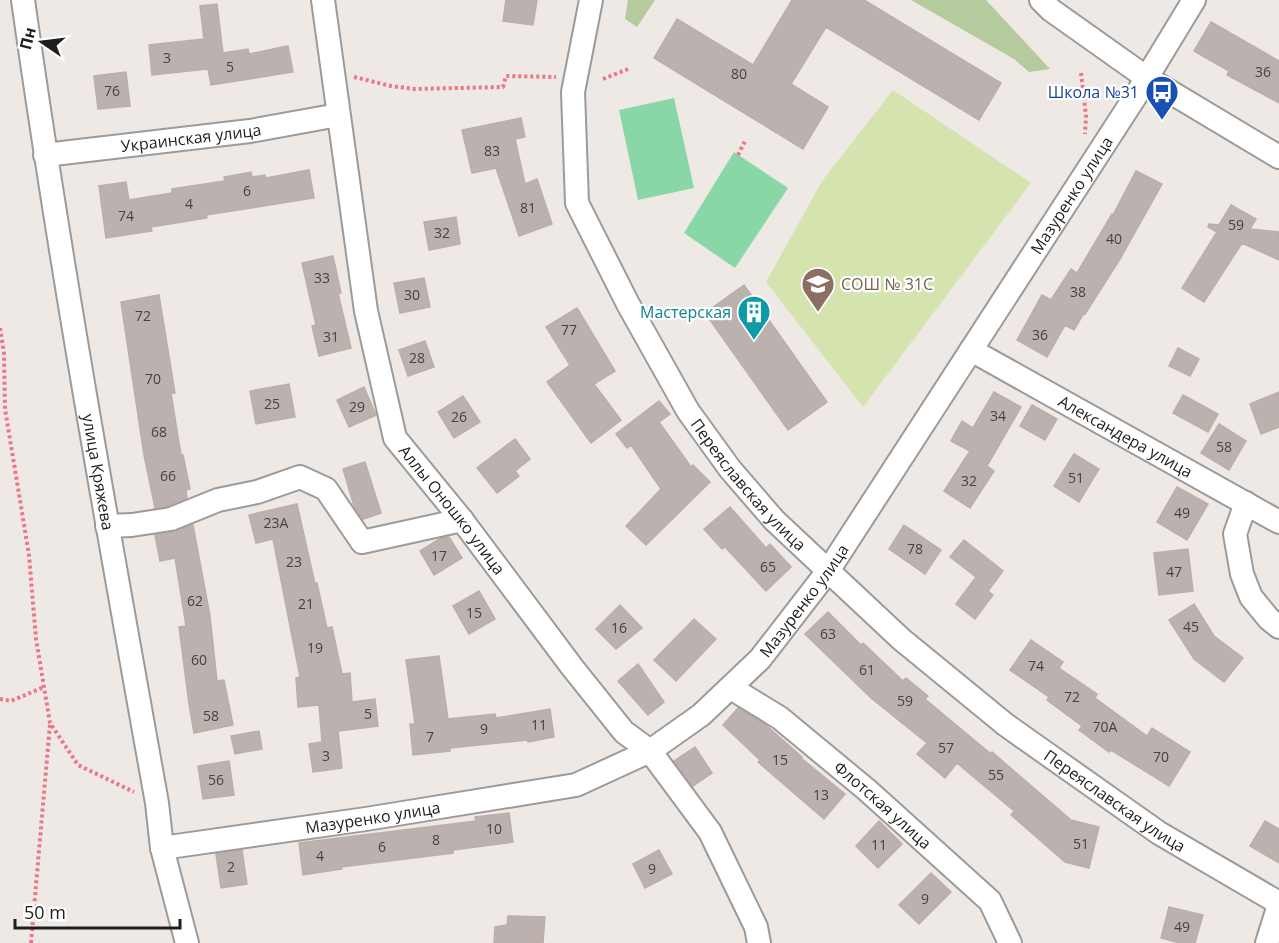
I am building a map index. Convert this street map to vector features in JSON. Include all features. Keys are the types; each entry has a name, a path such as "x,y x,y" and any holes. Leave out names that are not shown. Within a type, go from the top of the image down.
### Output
{"street":[{"name":"улица Кряжева","path":"22,0 45,155 107,526 157,803 162,848 187,943"},
{"name":"Аллы Оношко улица","path":"323,0 366,311 395,438 462,520 572,667 624,732 650,751 710,832 756,927 759,943"},
{"name":"Переяславская улица","path":"591,0 573,92 577,203 628,304 688,411 730,470 774,520 901,639 1006,725 1159,833 1279,904"},
{"path":"1041,0 1051,10 1147,78 1279,157"},
{"name":"Мазуренко улица","path":"162,848 366,819 576,785 650,751 701,715 760,659 828,571 1147,78 1194,0"},
{"name":"Украинская улица","path":"45,155 250,131 338,115"},
{"name":"Александера улица","path":"971,350 1279,522"},
{"path":"107,526 171,519 218,500 257,492 300,477 326,489 362,542 462,520"},
{"path":"1246,503 1235,534 1242,574 1251,597 1269,619 1279,627"},
{"name":"Флотская улица","path":"731,688 780,718 867,790 990,901 1010,943"},
{"path":"1267,943 1279,904"}],"path":[{"path":"603,79 628,69"},
{"path":"333,73 414,89 503,87 506,76 576,78"},
{"path":"1081,73 1086,116 1082,144"},
{"path":"738,155 746,139"},
{"path":"0,328 4,353 5,409 29,555 36,639 50,723 31,943"},
{"path":"0,699 11,701 44,686"},
{"path":"50,723 78,765 157,803"}],"green space":[{"path":"628,0 655,0 637,27 625,19"},
{"path":"911,0 986,0 1050,69 1029,72 1014,59"},
{"path":"893,90 1031,183 863,407 766,282 822,181"},
{"path":"674,98 694,188 638,200 619,110"},
{"path":"734,152 788,188 735,268 684,233"}],"building":[{"path":"506,0 537,0 533,25 503,21"},
{"path":"792,0 864,0 1001,83 979,120 826,27 791,84 828,107 803,149 654,58 677,19 753,65"},
{"path":"217,4 223,53 248,49 249,54 288,46 293,72 211,85 208,69 152,75 149,45 204,39 200,6"},
{"path":"1211,22 1279,61 1279,103 1227,75 1229,71 1194,51"},
{"path":"126,72 130,106 98,109 94,76"},
{"path":"521,118 525,137 515,139 525,184 537,179 552,224 519,236 496,168 472,173 462,130"},
{"path":"309,170 314,198 206,215 207,218 151,227 152,231 106,238 99,186 126,182 129,200 172,193 172,189 225,181 224,177 251,172 252,177 265,175 266,178"},
{"path":"1136,171 1162,184 1120,259 1074,330 1065,325 1047,357 1017,340 1042,295 1051,300 1071,269 1077,273 1113,215"},
{"path":"1231,205 1256,219 1250,229 1279,232 1279,260 1242,243 1204,302 1182,288 1217,232 1208,227 1209,224 1219,225"},
{"path":"456,217 460,244 429,250 424,222"},
{"path":"333,256 341,293 338,293 351,348 319,356 312,326 316,325 302,263"},
{"path":"424,278 430,307 400,313 394,283"},
{"name":"Мастерская","path":"744,285 827,402 788,430 705,313"},
{"path":"159,295 175,393 171,393 181,455 183,455 190,489 186,490 187,498 155,508 144,455 121,302"},
{"path":"577,308 615,371 594,384 621,420 591,443 547,382 570,365 546,327"},
{"path":"425,341 434,367 408,376 399,350"},
{"path":"1178,348 1199,359 1190,376 1169,366"},
{"path":"289,384 295,417 256,424 250,391"},
{"path":"364,387 376,415 349,427 337,400"},
{"path":"994,392 1021,407 987,466 994,471 970,508 944,491 970,451 951,441 962,421 973,428"},
{"path":"1279,392 1279,427 1261,434 1250,404"},
{"path":"1183,395 1218,414 1208,432 1173,413"},
{"path":"463,396 480,422 454,438 438,412"},
{"path":"659,401 670,414 659,422 691,467 693,465 710,482 646,545 626,526 661,489 631,445 627,448 616,434"},
{"path":"1032,405 1057,419 1045,440 1020,426"},
{"path":"1219,424 1246,441 1229,470 1201,453"},
{"path":"515,439 530,459 515,471 519,476 497,493 477,468"},
{"path":"1074,454 1099,469 1079,502 1054,486"},
{"path":"365,462 381,513 363,519 354,506 343,469"},
{"path":"1177,487 1208,504 1187,540 1157,522"},
{"path":"297,504 327,628 332,627 342,674 350,673 352,702 375,699 378,726 338,731 342,768 313,772 309,744 322,742 319,705 298,707 296,678 300,677 273,539 256,543 249,515"},
{"path":"730,507 766,548 770,544 791,567 766,591 725,547 722,549 704,529"},
{"path":"193,525 210,616 217,681 224,680 233,725 194,733 179,627 186,626 175,558 160,561 155,535"},
{"path":"904,525 941,550 925,574 889,549"},
{"path":"449,537 462,558 434,575 420,551 441,538"},
{"path":"964,540 1003,571 988,591 993,595 975,619 956,604 976,577 950,557"},
{"path":"1188,549 1193,591 1159,595 1154,553"},
{"path":"479,591 495,619 469,634 453,606"},
{"path":"1194,604 1214,636 1243,658 1224,682 1194,659 1169,620"},
{"path":"620,605 642,628 616,649 596,629"},
{"path":"828,612 861,645 863,643 903,681 906,678 928,696 925,699 991,754 992,752 1071,820 1099,827 1089,868 1065,862 1011,815 1014,811 957,763 945,778 917,754 927,743 871,698 805,634"},
{"path":"694,619 716,639 676,681 654,660"},
{"path":"1031,640 1063,662 1059,668 1097,694 1095,698 1147,736 1152,728 1190,752 1169,786 1111,750 1109,752 1079,730 1082,726 1047,700 1049,697 1010,670"},
{"path":"439,656 448,719 495,714 496,718 550,709 554,737 528,742 528,740 450,748 450,751 413,755 410,724 415,724 406,660"},
{"path":"638,664 664,702 648,715 618,681"},
{"path":"738,708 767,726 845,794 824,819 758,762 760,760 723,725"},
{"path":"259,731 262,749 235,754 231,736"},
{"path":"695,747 712,773 693,786 674,761"},
{"path":"229,761 234,795 203,799 198,766"},
{"path":"509,813 513,842 453,850 453,853 341,867 342,869 303,875 299,843 476,821 475,817"},
{"path":"879,821 902,844 878,868 856,846"},
{"path":"1265,821 1279,829 1279,863 1250,846"},
{"path":"242,850 247,884 221,888 216,854"},
{"path":"659,850 672,874 645,888 633,864"},
{"path":"931,873 951,892 919,924 899,905"},
{"path":"1169,907 1203,915 1195,943 1180,943 1161,938"},
{"path":"508,916 545,917 543,943 494,943 495,927 507,925"}],"place":[{"name":"Школа №31","path":"1162,121"},
{"name":"СОШ № 31С","path":"818,313"},
{"name":"Мастерская","path":"754,341"}]}
